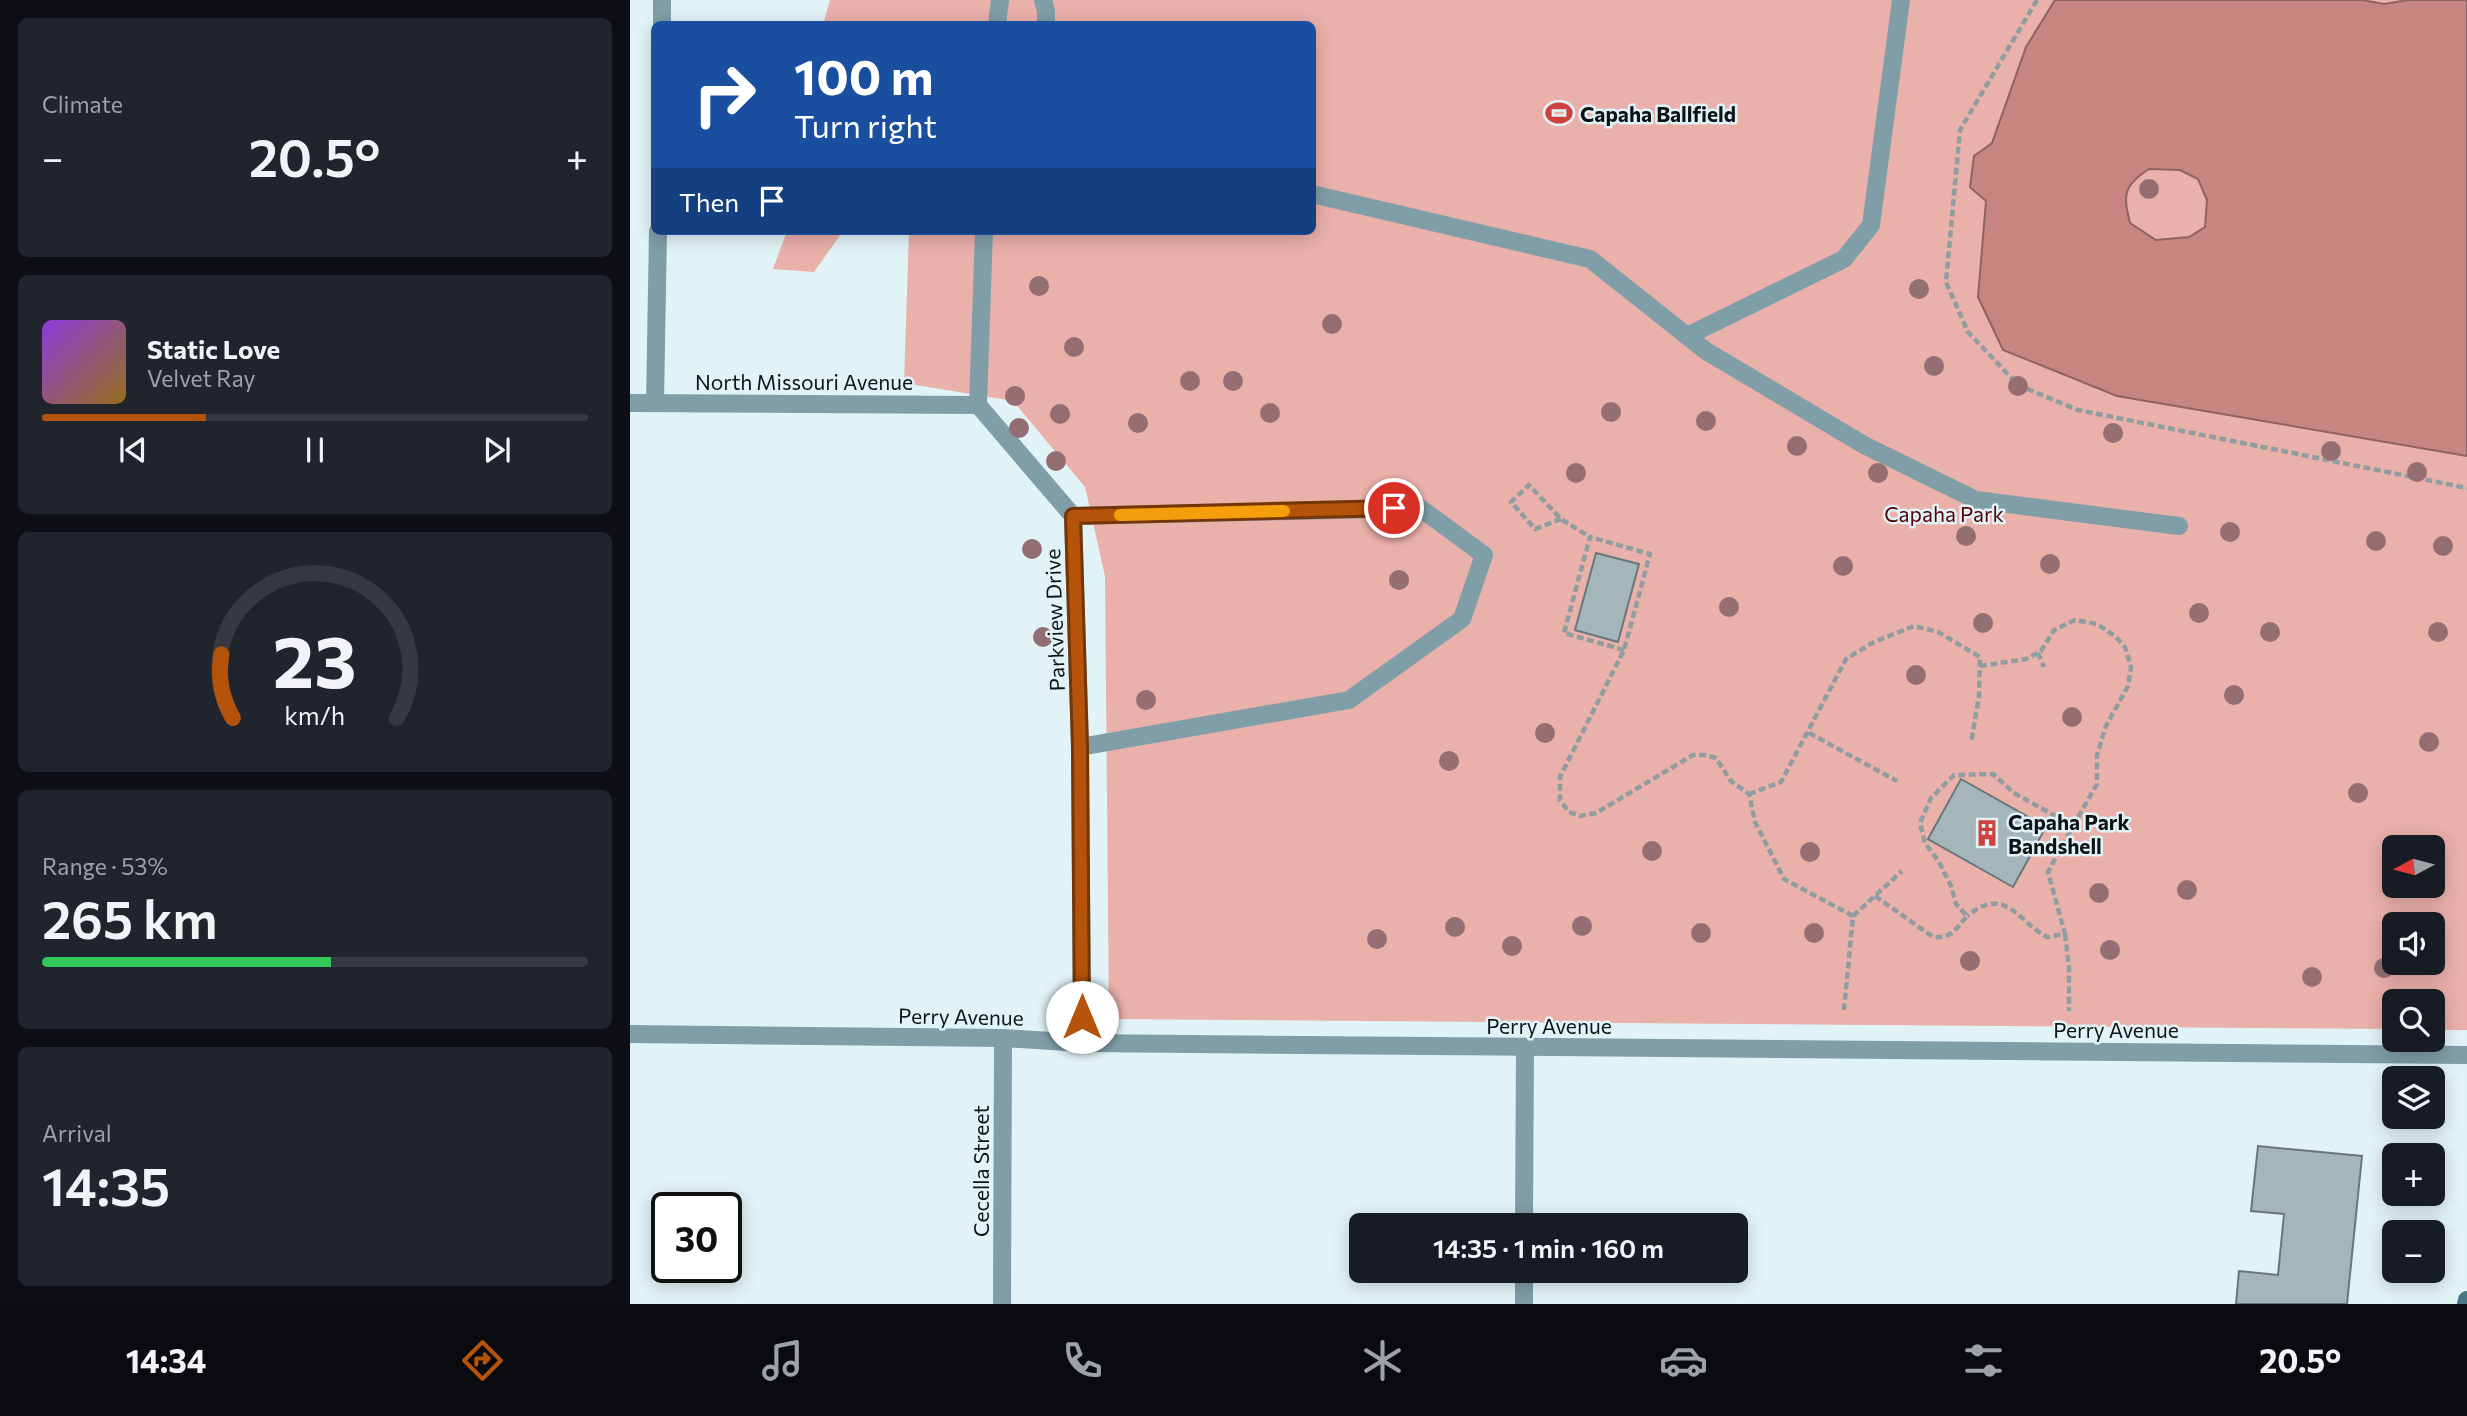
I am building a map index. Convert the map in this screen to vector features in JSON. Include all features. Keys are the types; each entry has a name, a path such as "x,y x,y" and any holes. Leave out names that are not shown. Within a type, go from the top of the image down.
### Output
{"street":[{"path":"662,0 662,21"},
{"path":"997,21 1000,0"},
{"path":"1043,0 1046,21"},
{"path":"1687,336 1844,259 1871,225 1901,0"},
{"path":"1316,195 1590,259 1706,351 1864,445 1976,500 2179,526"},
{"path":"655,403 658,235"},
{"path":"984,235 978,405 1073,516 1420,508 1484,555 1462,619 1349,700 1080,747"},
{"name":"North Missouri Avenue","path":"630,403 978,405"},
{"name":"Parkview Drive","path":"1073,516 1080,747 1082,1044"},
{"name":"Perry Avenue","path":"630,1034 1003,1038 1082,1044 2467,1055"},
{"name":"Cecella Street","path":"1002,1304 1003,1038"},
{"path":"1524,1213 1525,1048"},
{"path":"1524,1283 1524,1304"}],"path":[{"path":"2037,0 1960,130 1947,282 1968,332 2018,385 2078,410 2467,488"},
{"path":"1561,519 1535,530 1511,502 1529,485 1561,519 1590,537 1650,554 1624,650 1560,777 1560,800 1569,811 1580,816 1596,813 1693,755 1716,758 1731,780 1749,794 1755,822 1784,879 1853,916"},
{"path":"1590,537 1564,633 1624,650"},
{"path":"1980,666 2025,659 2038,653 2054,629 2075,620 2097,624 2115,636 2125,648 2131,667 2129,686 2106,726 2096,755 2097,784 2048,872 2064,934 2069,967 2069,1011"},
{"path":"1749,794 1781,782 1846,659 1874,642 1914,626 1938,632 1980,657 1979,696 1971,743"},
{"path":"2038,653 2043,667"},
{"path":"1809,733 1897,781"},
{"path":"1967,916 1955,904 1951,886 1939,862 1925,843 1920,823 1931,798 1954,775 1993,774 2014,793 2073,826"},
{"path":"1844,1010 1853,916 1902,871"},
{"path":"1875,896 1933,937 1943,938 1952,934 1980,905 1999,903 2018,912 2031,928 2047,937 2064,934"}],"green space":[{"name":"Capaha Park","path":"830,0 2467,0 2467,1030 2445,1030 2445,989 2382,989 2382,1029 1109,1019 1105,576 1085,487 1013,401 904,383 909,235 1316,235 1316,21 824,21"},
{"path":"786,235 840,235 814,272 773,269"}],"shaded area":[{"path":"2055,0 2362,0 2384,4 2408,0 2467,0 2467,456 2117,396 2003,350 1978,297 1986,201 1970,187 1974,156 1992,143 2026,47","holes":["2149,169 2180,170 2198,179 2207,200 2205,227 2189,237 2156,240 2130,223 2126,205 2127,192 2134,181"]}],"building":[{"path":"1596,553 1639,564 1618,642 1575,630"},
{"name":"Capaha Park Bandshell","path":"1961,779 2046,827 2013,887 1928,839"},
{"path":"2258,1146 2362,1156 2347,1304 2236,1304 2239,1271 2278,1275 2284,1214 2251,1211"}],"slow traffic":[{"path":"1120,515 1284,511"}],"place":[{"name":"Capaha Ballfield","path":"1559,113"},
{"name":"Capaha Park Bandshell","path":"1987,833"}],"route":[{"path":"1082,1017 1080,747 1073,516 1394,508"}]}
